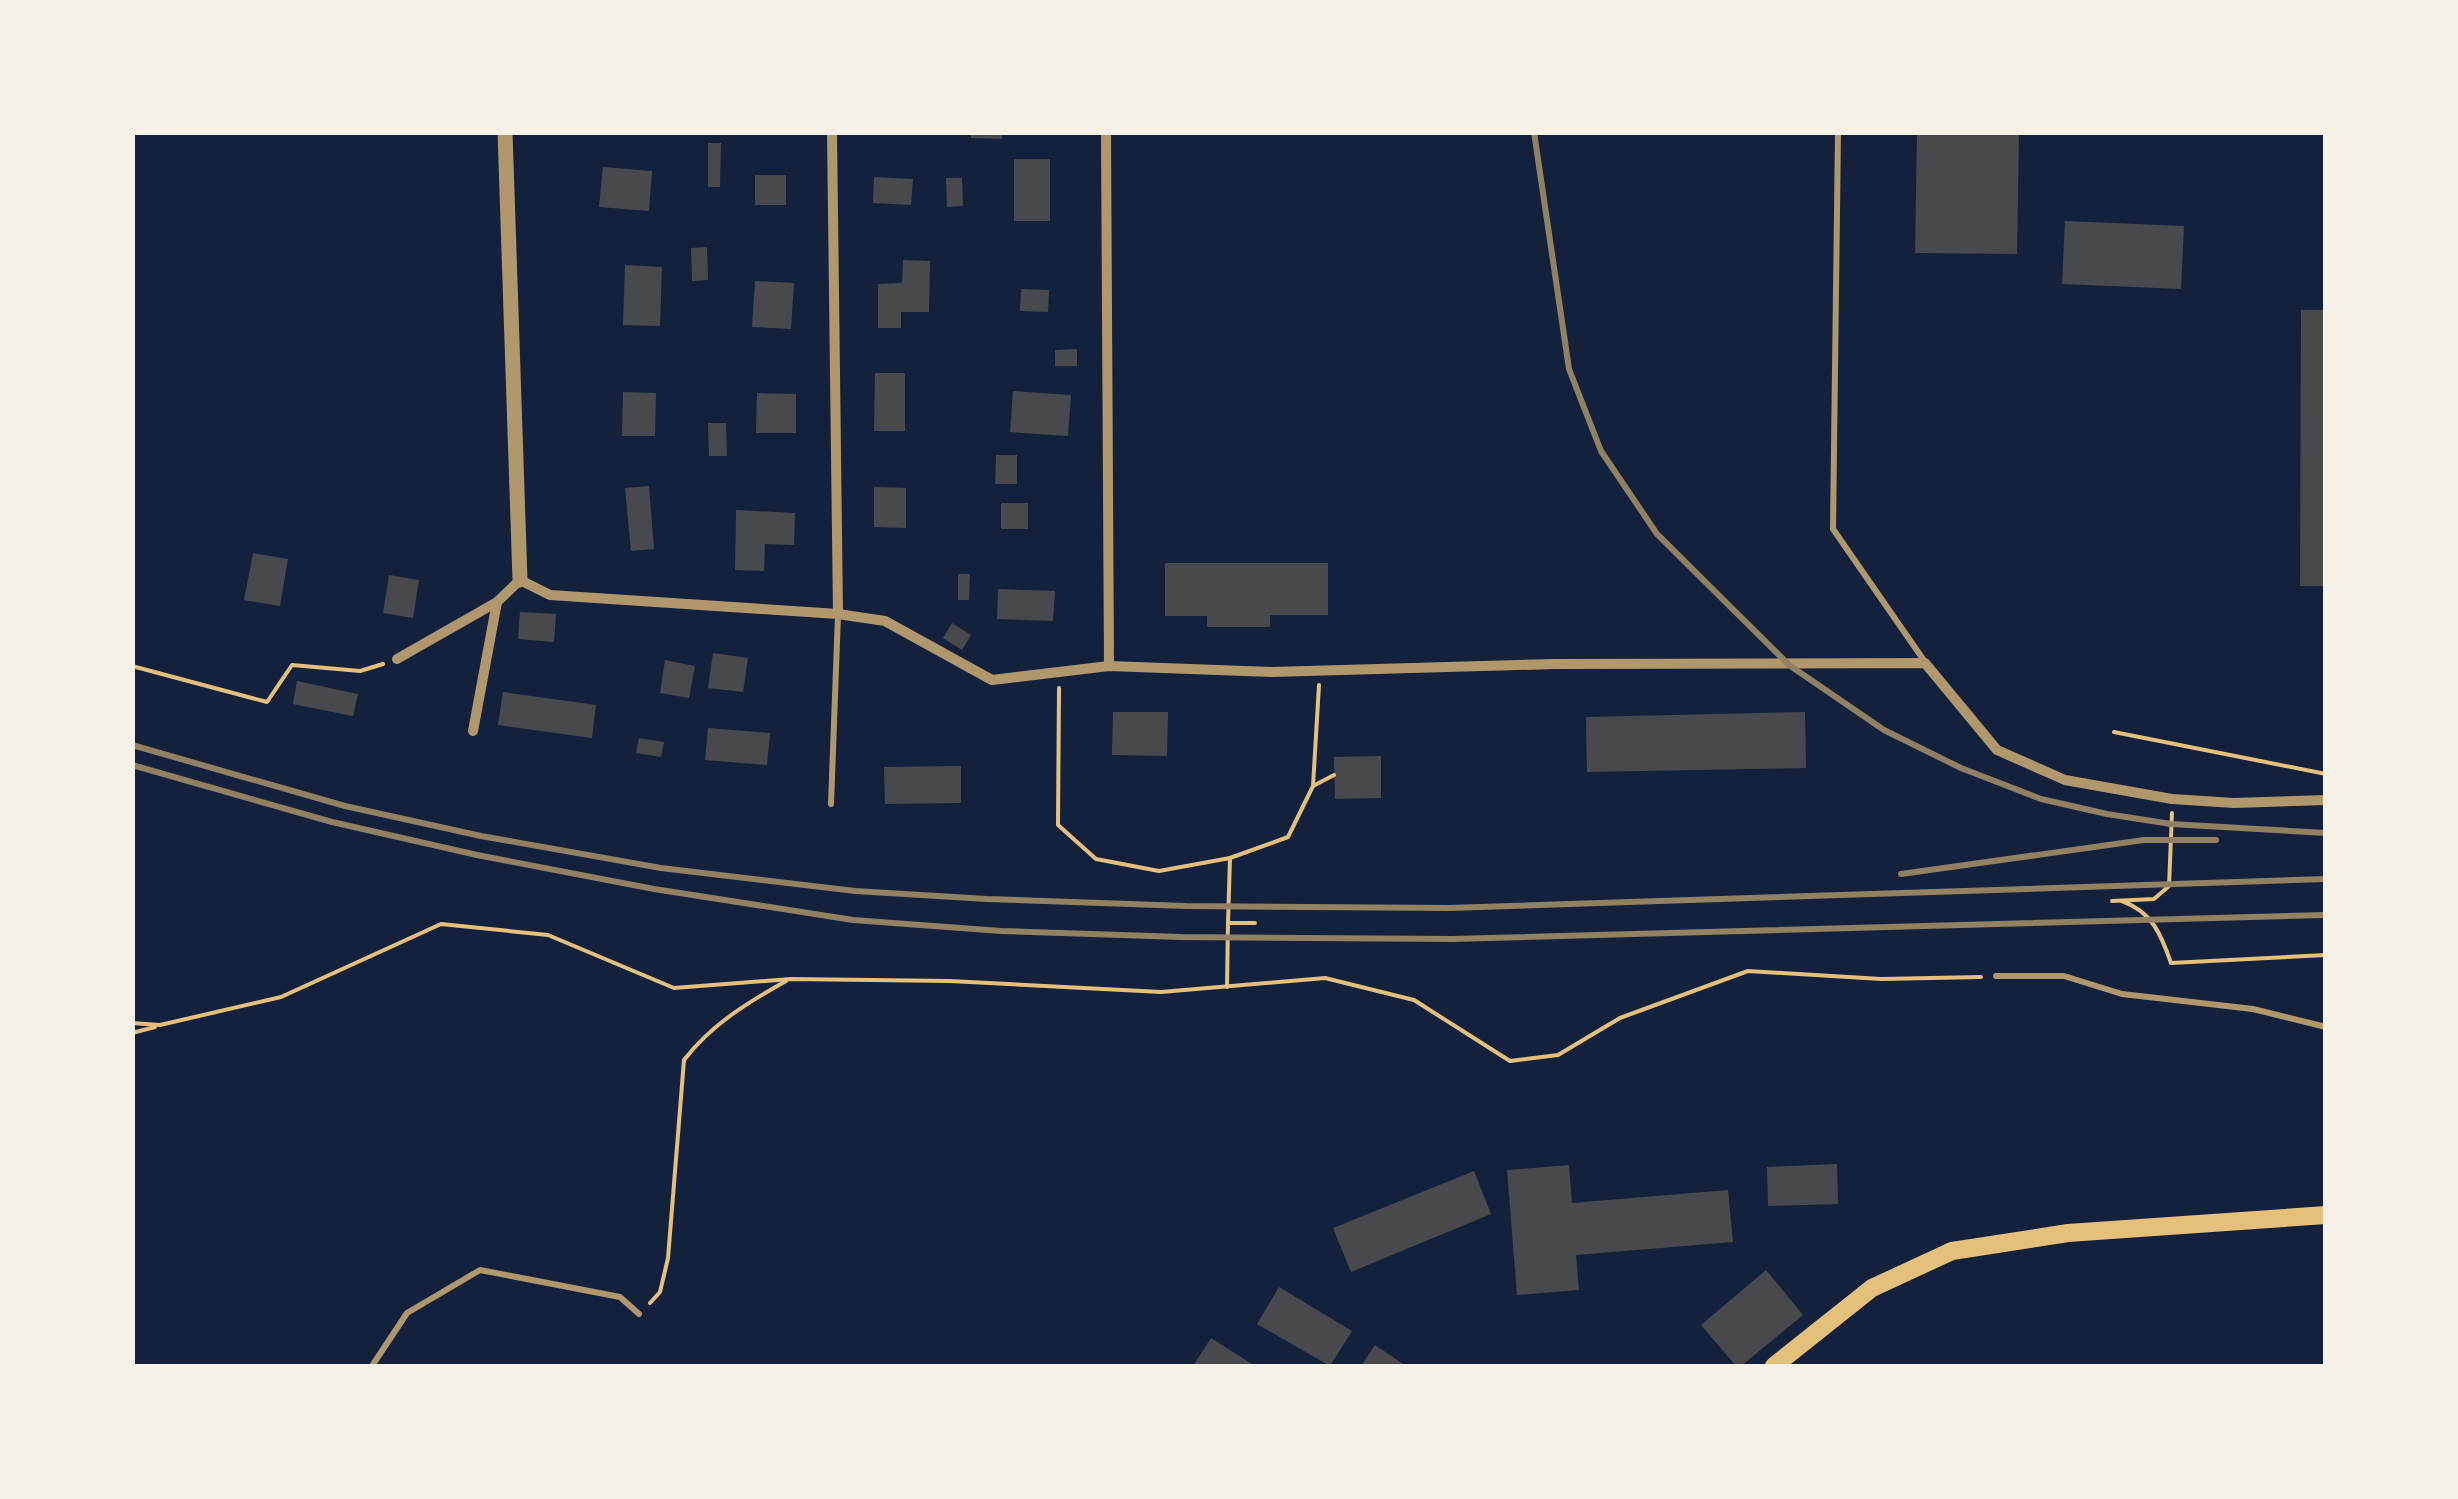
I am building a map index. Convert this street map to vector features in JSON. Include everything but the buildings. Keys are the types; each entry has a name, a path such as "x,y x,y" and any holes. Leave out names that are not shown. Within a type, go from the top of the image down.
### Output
{"main road":[{"path":"1774,1366 1872,1288 1952,1250 2068,1233 2326,1215"}],"street":[{"path":"397,660 497,602 520,580 505,132"},
{"path":"832,132 838,614"},
{"path":"1106,132 1109,666"},
{"path":"520,580 550,595 838,614 884,621 992,680 1109,666 1320,670 1555,664 1926,664 1996,750 2065,780 2172,799 2234,803 2326,800"},
{"path":"473,732 497,602"}],"lane":[{"path":"1838,132 1833,528 1926,664"},
{"path":"831,804 838,614"},
{"path":"1996,976 2064,976 2122,994 2254,1009 2326,1027"},
{"path":"372,1366 407,1313 480,1270 620,1297 639,1314"}],"path":[{"path":"132,666 267,702 292,664 360,671 397,660"},
{"path":"1060,672 1058,825 1096,859 1158,871 1230,858 1288,836 1312,786 1320,670"},
{"path":"2114,732 2326,774"},
{"path":"1312,786 1334,775"},
{"path":"2112,902 2154,899 2168,886 2172,816"},
{"path":"1228,986 1230,858"},
{"path":"2122,900 2138,906 2154,921 2172,962 2326,955"},
{"path":"1228,923 1255,923"},
{"path":"132,1033 281,997 441,924 548,935 674,988 790,978 950,981 1161,992 1325,978 1414,1000 1510,1061 1558,1056 1620,1018 1748,971 1881,979 1996,976"},
{"path":"639,1314 660,1292 668,1258 684,1060 704,1034 790,978"},
{"path":"132,1023 160,1025"}],"railway":[{"path":"1534,132 1569,369 1601,451 1657,534 1789,665 1884,730 1961,768 2041,799 2171,824 2326,833"},
{"path":"132,745 345,806 481,836 661,868 855,891 1186,906 1449,908 2326,879"},
{"path":"132,765 332,822 654,889 853,920 1001,931 1452,939 2326,915"},
{"path":"1901,874 2144,840 2216,840"}]}
